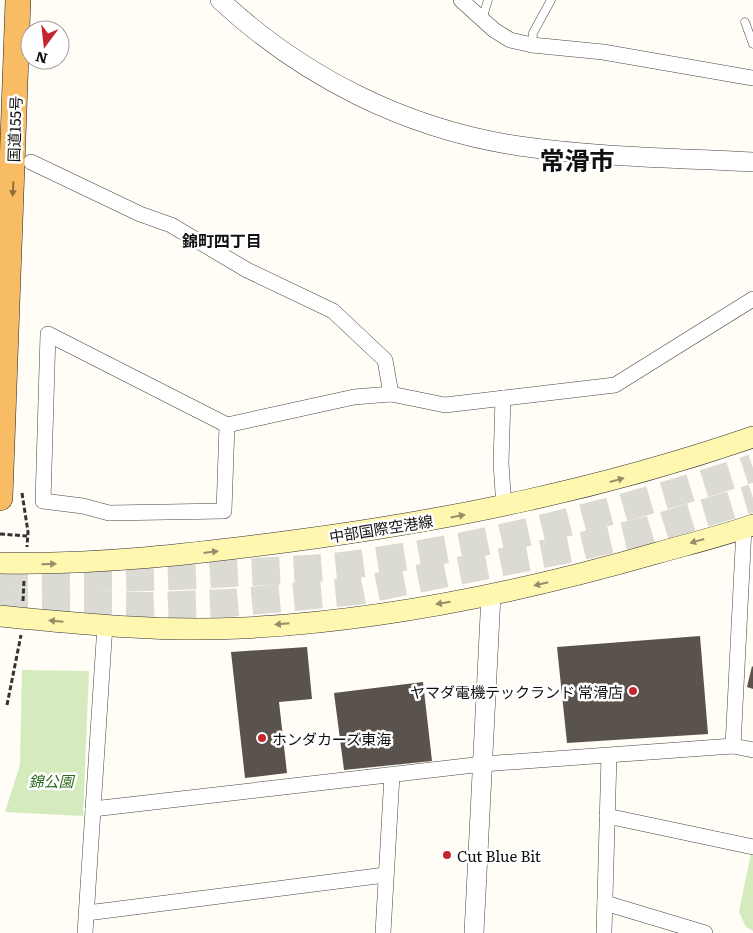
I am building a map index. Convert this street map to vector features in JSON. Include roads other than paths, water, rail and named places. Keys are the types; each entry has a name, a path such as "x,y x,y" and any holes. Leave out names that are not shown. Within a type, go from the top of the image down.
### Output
{"highway":[{"name":"国道155号","path":"10,492 18,0"}],"main road":[{"name":"中部国際空港線","path":"0,563 92,562 206,552 369,531 504,507 615,480 753,437"},
{"path":"0,616 171,629 241,628 393,611 491,595 586,574 749,526"}],"street":[{"path":"220,0 269,41 314,72 346,91 428,124 517,145 560,151 753,162"},
{"path":"461,0 494,30 510,40 532,46 603,52 753,78"},
{"path":"31,162 140,214 171,226 247,270 333,311 385,360 390,394"},
{"path":"228,425 224,511 109,513 83,506 43,501 48,334 228,425 354,397 390,394 445,405 616,385 753,299"},
{"path":"503,398 501,463 504,507"},
{"path":"732,746 749,526"},
{"path":"474,933 491,595"},
{"path":"85,933 105,625"},
{"path":"93,809 483,764 732,746 753,750"},
{"path":"604,933 609,756"},
{"path":"383,933 392,775"},
{"path":"607,816 753,847"},
{"path":"87,912 385,875"},
{"path":"605,903 704,933"}],"lane":[{"path":"480,17 488,0"},
{"path":"532,46 533,33 551,0"},
{"path":"745,22 753,44"}],"tunnel":[{"path":"0,577 116,578 202,575 342,566 446,549 550,527 601,514 753,468"},
{"path":"0,605 153,606 229,603 357,591 578,547 650,530 753,498"}],"place":[{"name":"ヤマダ電機テックランド 常滑店","path":"633,691"},
{"name":"ホンダカーズ東海","path":"262,738"},
{"name":"Cut Blue Bit","path":"447,855"}],"district":[{"name":"常滑市","path":"577,159"},
{"name":"錦町四丁目","path":"222,240"}],"park label":[{"name":"錦公園","path":"51,780"}]}
